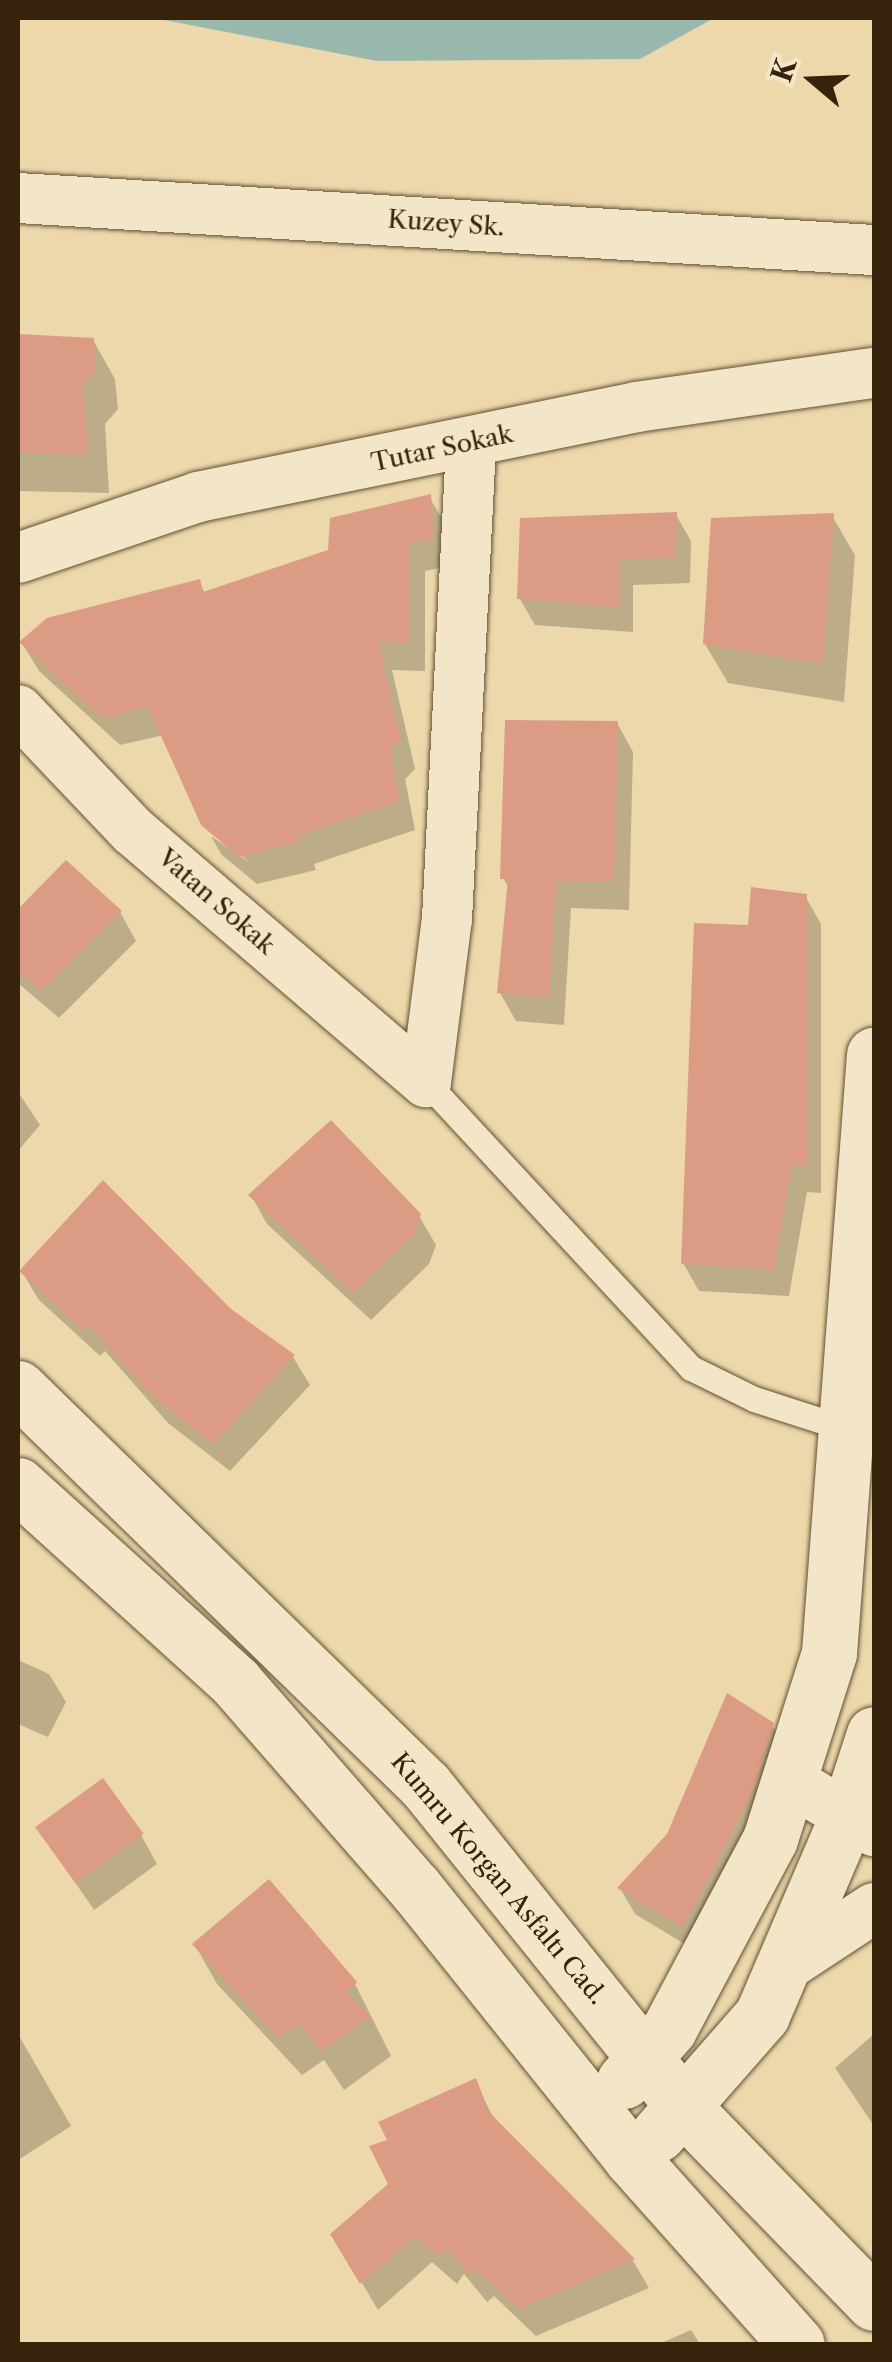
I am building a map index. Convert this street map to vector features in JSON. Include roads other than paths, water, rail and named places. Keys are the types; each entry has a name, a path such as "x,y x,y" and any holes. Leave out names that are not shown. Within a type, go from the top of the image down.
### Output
{"main road":[{"path":"596,2114 670,2029 770,1839 829,1653 844,1428 868,1222 874,1055"},
{"name":"Kumru Korgan Asfaltı Cad.","path":"18,1388 425,1785 646,2055 686,2110 874,2302"},
{"path":"18,1485 236,1683 415,1888 631,2158 797,2344"},
{"path":"631,2158 686,2110 762,2015 782,1968 861,1822 874,1734"}],"street":[{"name":"Kuzey Sk.","path":"18,198 874,250"},
{"name":"Tutar Sokak","path":"18,558 198,498 637,408 874,373"},
{"path":"426,1082 447,919 471,444"},
{"name":"Vatan Sokak","path":"18,710 133,831 426,1082"},
{"path":"790,1782 861,1822"},
{"path":"782,1968 874,1908"}],"lane":[{"path":"426,1082 691,1368 754,1399 844,1428"}],"water":[{"path":"154,18 714,18 640,59 377,61"}]}
